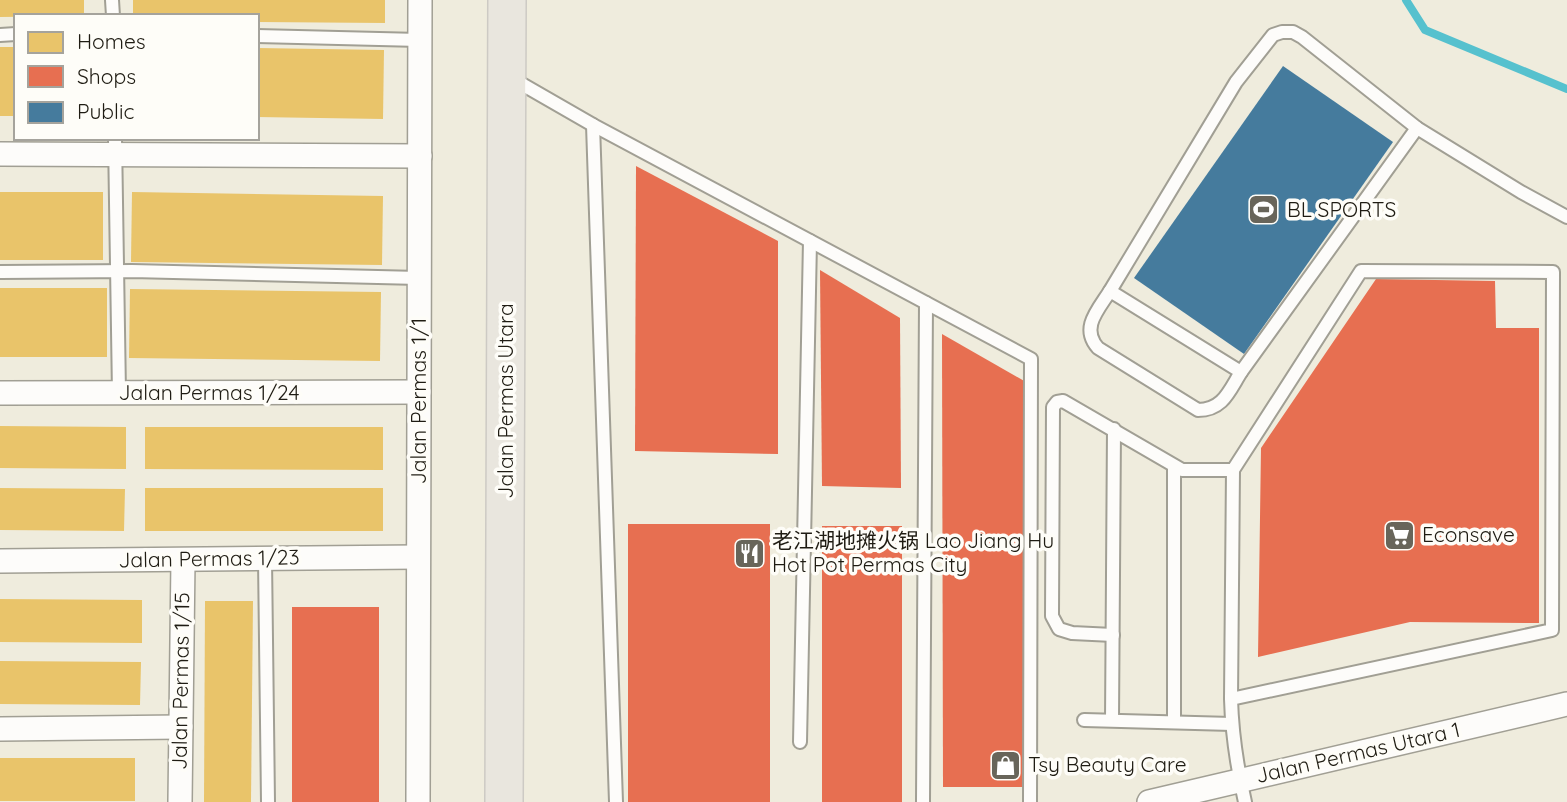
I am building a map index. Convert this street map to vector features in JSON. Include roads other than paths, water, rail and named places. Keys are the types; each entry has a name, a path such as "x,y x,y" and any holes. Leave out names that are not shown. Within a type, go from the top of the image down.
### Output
{"main road":[{"name":"Jalan Permas Utara","path":"505,785 507,0"},
{"path":"505,785 526,802"}],"street":[{"name":"Jalan Permas 1/1","path":"418,802 420,0"},
{"path":"0,154 116,147 420,156"},
{"name":"Jalan Permas 1/24","path":"0,393 419,392"},
{"name":"Jalan Permas 1/23","path":"0,561 418,557"},
{"name":"Jalan Permas 1/15","path":"180,802 183,560"},
{"name":"Jalan Permas Utara 1","path":"1149,802 1242,792 1567,704"},
{"path":"0,729 181,727"}],"lane":[{"path":"1418,128 1219,405 1209,410 1198,410 1098,348 1092,340 1091,321 1236,82 1273,35 1282,32 1302,37 1418,128 1521,192 1567,217"},
{"path":"259,36 420,40"},
{"path":"507,76 593,125 1031,359 1030,802"},
{"path":"593,125 616,802"},
{"path":"116,147 119,393"},
{"path":"800,742 810,241"},
{"path":"0,272 116,271 419,278"},
{"path":"1231,699 1552,630 1553,272 1361,271 1233,470 1231,699 1242,792"},
{"path":"1110,291 1241,372"},
{"path":"923,802 926,303"},
{"path":"1113,635 1072,633 1059,629 1052,616 1053,407 1057,401 1063,401 1114,429 1182,470 1233,470"},
{"path":"1112,720 1114,429"},
{"path":"1174,466 1174,722"},
{"path":"265,559 268,802"},
{"path":"1084,720 1232,724"}],"waterway":[{"path":"1406,0 1425,30 1567,89"}],"place":[{"name":"BL SPORTS","path":"1264,210"},
{"name":"Econsave","path":"1399,535"},
{"name":"老江湖地摊火锅 Lao Jiang Hu Hot Pot Permas City","path":"749,553"},
{"name":"Tsy Beauty Care","path":"1005,765"}]}
